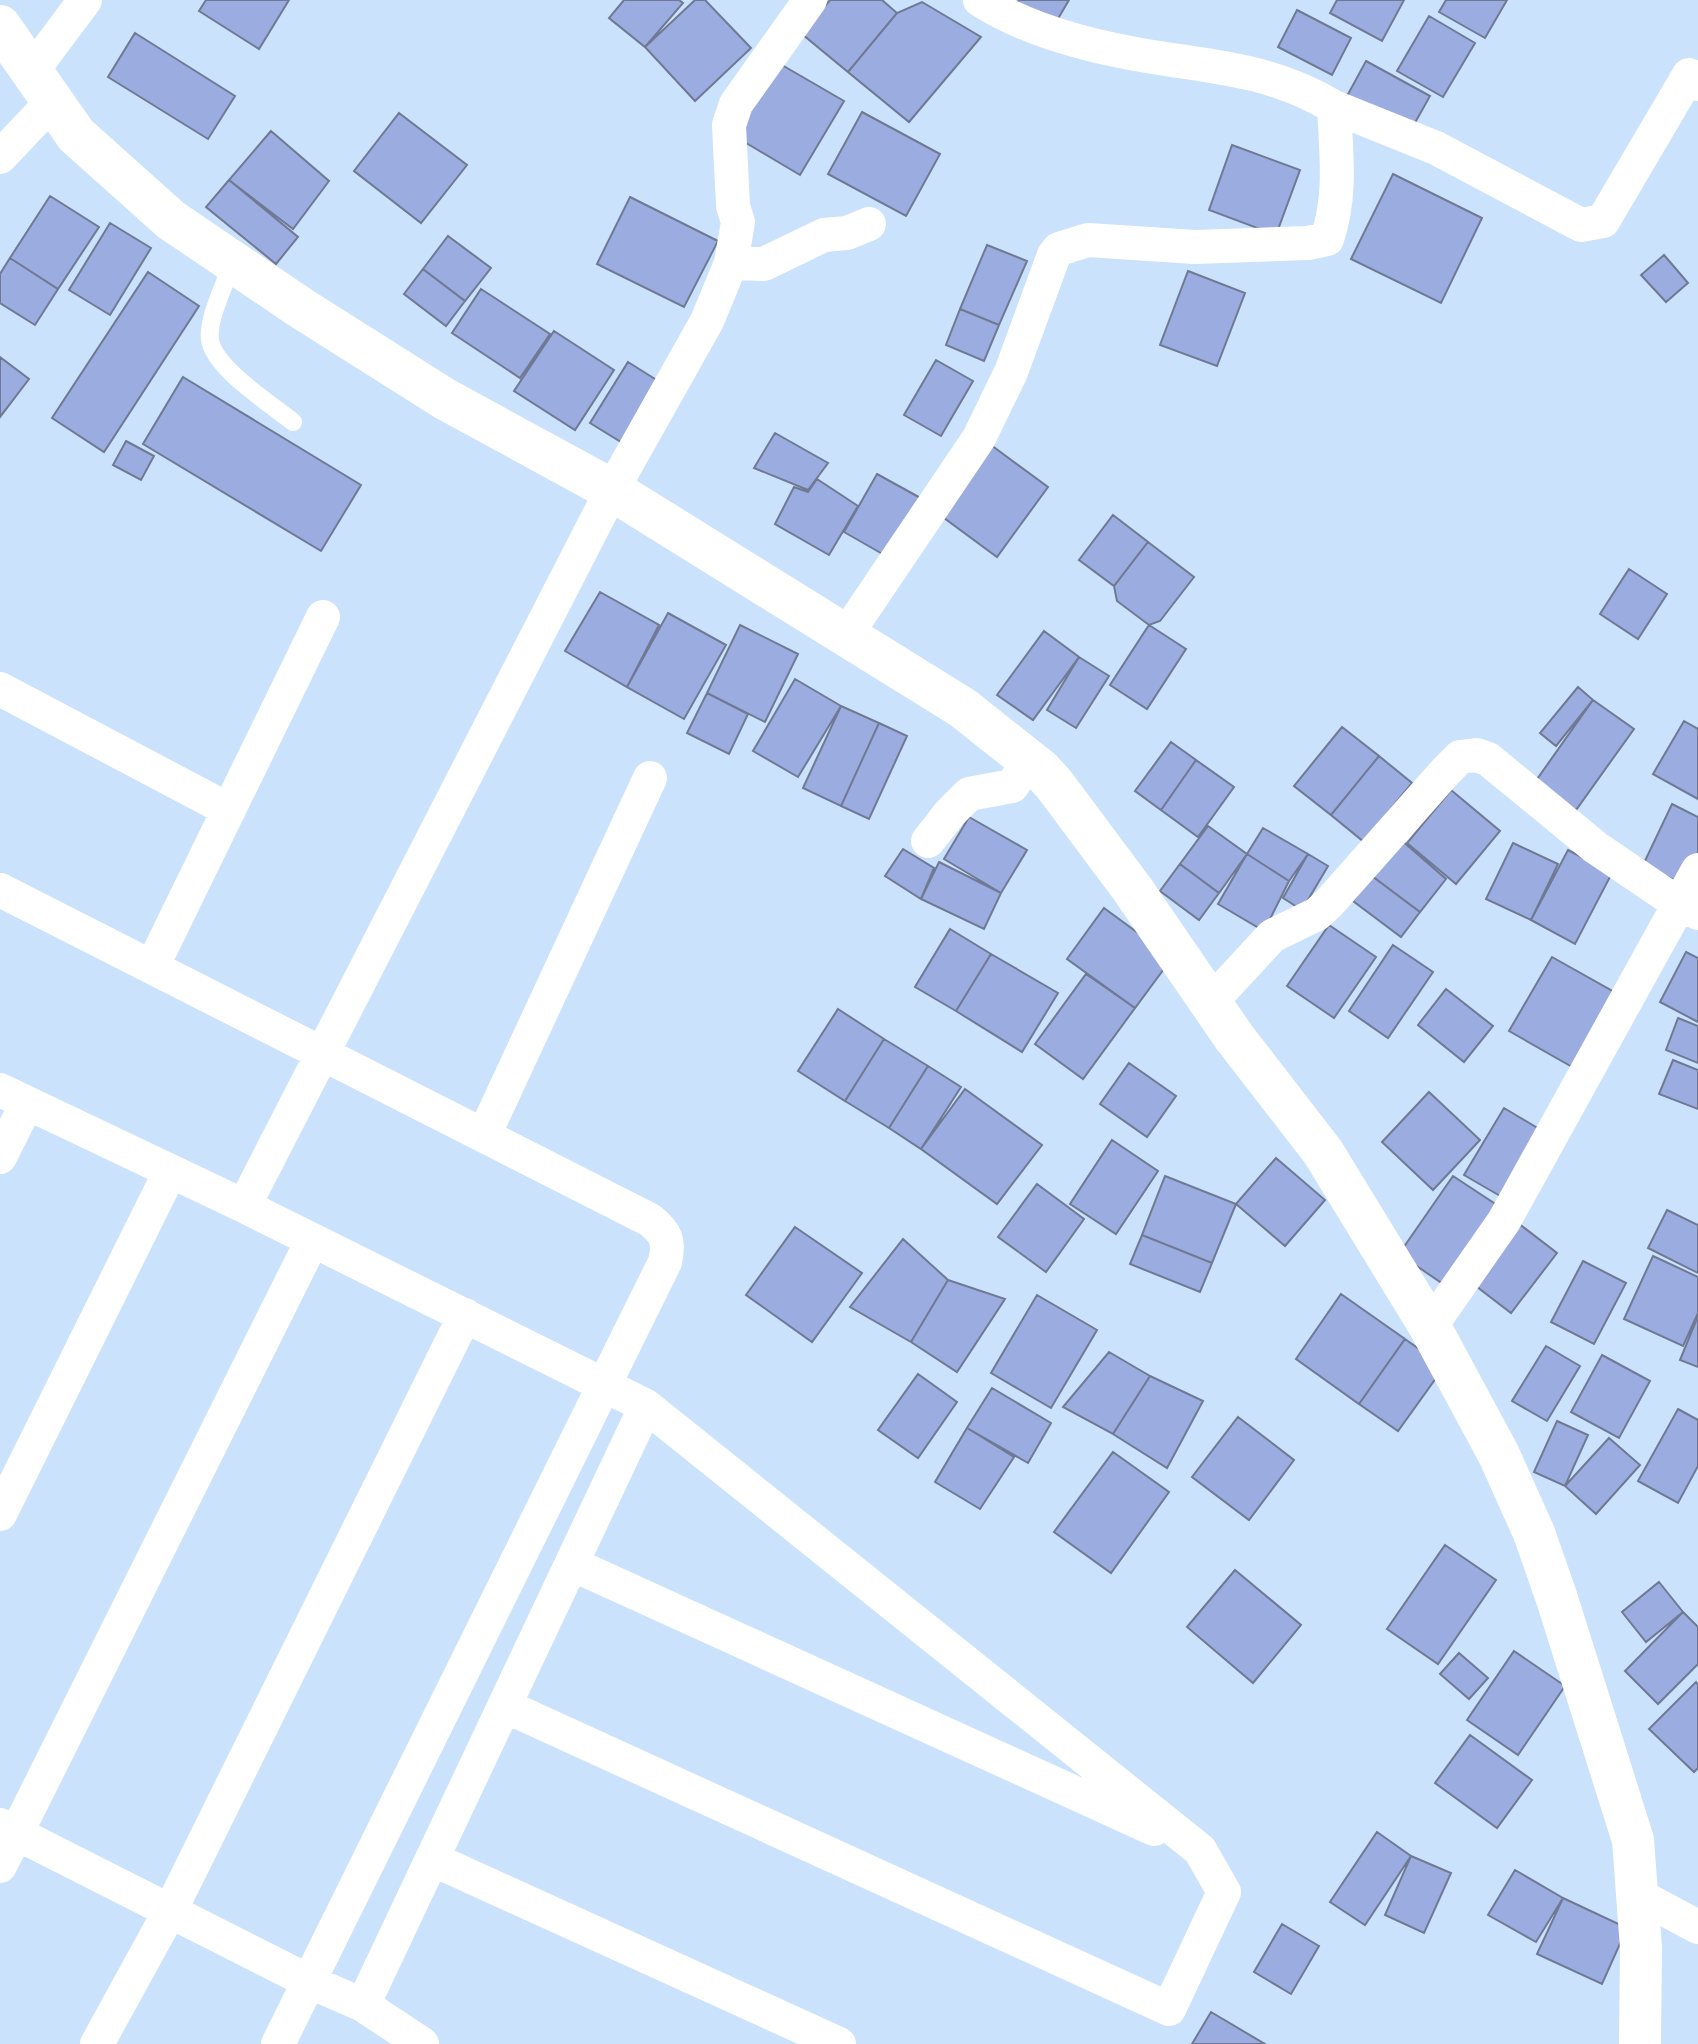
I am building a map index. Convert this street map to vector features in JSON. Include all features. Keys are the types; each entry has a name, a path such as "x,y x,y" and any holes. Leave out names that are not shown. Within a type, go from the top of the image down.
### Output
{"street":[{"path":"0,157 42,86 85,0"},
{"path":"244,1206 612,490 707,321 731,263 738,222 733,206 729,125 736,104 810,0"},
{"path":"980,0 1005,16 1045,32 1155,57 1242,69 1307,91 1334,107 1436,148 1581,225 1603,221 1689,75 1698,84"},
{"path":"0,26 76,135 171,220 445,399 612,490 963,708 1054,784 1234,1037 1323,1152 1430,1327 1499,1455 1534,1533 1557,1599 1633,1840 1641,1948 1640,2044"},
{"path":"846,635 979,438 1011,372 1054,255 1059,249 1088,240 1195,247 1308,243 1327,239 1336,215 1338,185 1334,107"},
{"path":"731,263 764,264 824,235 847,233 869,224"},
{"path":"152,967 323,617"},
{"path":"0,689 229,810"},
{"path":"1211,1002 1272,936 1317,914 1329,903 1424,793 1460,757 1476,755 1488,759 1595,847 1688,909"},
{"path":"928,841 962,798 975,791 1012,786 1029,761"},
{"path":"484,1135 650,778"},
{"path":"1430,1327 1504,1221 1688,909 1698,870"},
{"path":"0,890 650,1220 668,1239 665,1262 278,2044"},
{"path":"0,1157 14,1096 244,1206 646,1406 1200,1850 1224,1892 1169,2009 505,1706"},
{"path":"0,1514 170,1172"},
{"path":"0,1866 8,1829 312,1241"},
{"path":"97,2044 170,1911 465,1315"},
{"path":"363,2005 646,1406"},
{"path":"572,1564 1200,1850"},
{"path":"8,1829 310,1982 363,2005 422,2044"},
{"path":"432,1859 839,2044"},
{"path":"1638,1895 1698,1927"}],"lane":[{"path":"233,262 210,327 214,351 227,368 293,422"}],"building":[{"path":"206,0 289,0 259,49 199,11"},
{"path":"624,0 679,0 683,3 645,47 609,18"},
{"path":"695,0 705,0 751,48 695,101 645,47"},
{"path":"830,0 882,0 897,13 848,72 802,34"},
{"path":"1019,0 1069,0 1052,29 1015,7"},
{"path":"1337,0 1404,0 1382,41 1330,13"},
{"path":"1446,0 1507,0 1485,38 1439,12"},
{"path":"922,2 981,37 909,122 848,72 897,13"},
{"path":"1297,10 1351,38 1332,75 1278,47"},
{"path":"1429,16 1475,43 1443,97 1397,71"},
{"path":"135,33 235,96 208,139 108,77"},
{"path":"775,61 844,101 800,175 731,134"},
{"path":"1366,61 1430,96 1411,130 1347,96"},
{"path":"862,112 940,154 906,216 828,174"},
{"path":"399,113 467,165 421,223 354,171"},
{"path":"271,131 329,181 293,229 229,180"},
{"path":"1232,145 1300,170 1276,235 1209,210"},
{"path":"1393,174 1482,218 1441,303 1351,259"},
{"path":"229,180 298,237 276,264 206,207"},
{"path":"50,196 99,227 58,289 10,258"},
{"path":"630,197 718,241 684,307 597,264"},
{"path":"110,223 151,248 110,315 69,290"},
{"path":"448,236 491,268 465,301 423,269"},
{"path":"987,245 1027,261 999,325 960,309"},
{"path":"1664,255 1688,283 1666,302 1641,275"},
{"path":"10,258 58,289 35,325 0,303 0,274"},
{"path":"423,269 465,301 446,326 404,294"},
{"path":"1188,271 1245,293 1217,366 1160,345"},
{"path":"148,272 199,306 104,452 52,418"},
{"path":"481,289 550,334 520,378 452,333"},
{"path":"960,309 999,325 984,361 946,345"},
{"path":"554,331 614,370 575,430 514,391"},
{"path":"0,357 29,379 0,417"},
{"path":"936,360 973,381 941,436 904,415"},
{"path":"628,362 663,384 626,445 590,423"},
{"path":"183,377 361,485 321,551 143,444"},
{"path":"775,433 828,463 808,490 754,468"},
{"path":"126,441 154,456 141,480 113,465"},
{"path":"991,445 1048,487 997,557 940,515"},
{"path":"877,474 926,501 893,560 844,532"},
{"path":"817,479 858,506 829,555 775,524 794,487 808,492"},
{"path":"1113,515 1148,542 1114,586 1079,560"},
{"path":"1148,542 1194,577 1160,621 1149,625 1117,601 1114,586"},
{"path":"1629,569 1667,594 1638,639 1600,614"},
{"path":"600,592 659,625 627,687 565,651"},
{"path":"668,613 726,645 684,719 627,687"},
{"path":"740,625 798,654 765,722 707,693"},
{"path":"1149,625 1186,649 1147,709 1110,685"},
{"path":"1044,631 1079,657 1033,720 997,695"},
{"path":"1079,657 1109,676 1076,728 1047,710"},
{"path":"795,679 841,706 798,777 753,751"},
{"path":"1578,687 1593,700 1556,746 1540,733"},
{"path":"707,693 748,714 729,754 687,733"},
{"path":"1593,700 1634,729 1576,810 1535,782"},
{"path":"841,706 879,723 841,806 803,788"},
{"path":"1684,721 1698,729 1698,799 1653,774"},
{"path":"879,723 907,736 869,819 841,806"},
{"path":"1342,727 1379,756 1331,815 1294,786"},
{"path":"1171,742 1196,760 1161,810 1135,791"},
{"path":"1379,756 1412,783 1364,842 1331,815"},
{"path":"1196,760 1234,787 1198,837 1161,810"},
{"path":"1451,790 1500,831 1456,884 1407,843"},
{"path":"1672,804 1698,817 1698,865 1688,887 1643,865"},
{"path":"969,817 1027,850 1001,893 944,859"},
{"path":"1208,826 1247,854 1219,893 1180,864"},
{"path":"1263,828 1308,854 1289,881 1247,854"},
{"path":"1400,839 1446,879 1420,912 1372,876"},
{"path":"1513,843 1558,864 1531,920 1486,899"},
{"path":"903,849 934,868 921,899 885,876"},
{"path":"1568,850 1612,873 1575,944 1531,920"},
{"path":"1247,854 1289,881 1264,931 1218,904"},
{"path":"1308,854 1328,866 1302,910 1283,898"},
{"path":"939,862 1001,893 984,929 921,899"},
{"path":"1180,864 1219,893 1199,920 1160,891"},
{"path":"1372,876 1420,912 1401,937 1353,901"},
{"path":"1104,908 1172,958 1135,1008 1067,959"},
{"path":"1329,925 1376,957 1334,1018 1287,986"},
{"path":"950,929 991,954 956,1011 915,987"},
{"path":"1393,945 1433,972 1388,1038 1349,1011"},
{"path":"1686,952 1698,958 1698,1022 1660,1002"},
{"path":"991,954 1058,993 1022,1052 956,1011"},
{"path":"1552,957 1623,997 1581,1072 1509,1031"},
{"path":"1086,974 1135,1008 1083,1079 1035,1044"},
{"path":"1446,989 1493,1026 1464,1062 1418,1025"},
{"path":"838,1009 884,1039 845,1101 798,1071"},
{"path":"1678,1018 1698,1026 1698,1063 1666,1050"},
{"path":"884,1039 928,1066 889,1128 845,1101"},
{"path":"1673,1060 1698,1070 1698,1109 1659,1094"},
{"path":"1129,1063 1176,1096 1147,1137 1100,1104"},
{"path":"928,1066 961,1087 921,1149 889,1128"},
{"path":"965,1089 1042,1145 997,1204 921,1149"},
{"path":"1429,1092 1480,1140 1433,1190 1382,1142"},
{"path":"1504,1108 1546,1133 1507,1200 1464,1175"},
{"path":"1112,1140 1158,1171 1116,1234 1070,1204"},
{"path":"1276,1158 1325,1200 1285,1246 1236,1204"},
{"path":"1165,1176 1236,1204 1212,1263 1142,1235"},
{"path":"1453,1176 1503,1209 1449,1288 1399,1254"},
{"path":"1037,1184 1084,1219 1046,1272 998,1237"},
{"path":"1667,1210 1698,1225 1698,1273 1648,1248"},
{"path":"1518,1223 1557,1253 1511,1313 1472,1283"},
{"path":"795,1227 862,1273 812,1342 746,1295"},
{"path":"1142,1235 1212,1263 1200,1292 1130,1264"},
{"path":"903,1239 948,1280 911,1342 850,1307"},
{"path":"1653,1256 1698,1277 1698,1313 1683,1346 1624,1319"},
{"path":"1583,1261 1626,1283 1594,1344 1551,1322"},
{"path":"948,1280 1005,1299 957,1372 911,1342"},
{"path":"1341,1294 1405,1339 1359,1404 1296,1359"},
{"path":"1037,1295 1097,1330 1051,1408 991,1373"},
{"path":"1698,1316 1698,1367 1680,1360"},
{"path":"1405,1339 1444,1367 1398,1431 1359,1404"},
{"path":"1546,1346 1580,1366 1547,1421 1512,1401"},
{"path":"1109,1352 1150,1376 1113,1434 1063,1407"},
{"path":"1602,1355 1650,1381 1619,1438 1571,1412"},
{"path":"918,1374 957,1402 918,1458 878,1430"},
{"path":"1150,1376 1203,1401 1167,1468 1113,1434"},
{"path":"992,1388 1051,1423 1028,1463 967,1428"},
{"path":"1678,1409 1698,1420 1698,1466 1678,1503 1638,1481"},
{"path":"1238,1417 1294,1460 1249,1520 1192,1477"},
{"path":"1557,1421 1588,1435 1565,1486 1534,1472"},
{"path":"967,1428 1014,1457 980,1509 935,1482"},
{"path":"1609,1438 1640,1465 1596,1514 1565,1486"},
{"path":"1113,1452 1169,1492 1111,1573 1054,1532"},
{"path":"1445,1545 1496,1580 1438,1664 1387,1629"},
{"path":"1235,1570 1301,1625 1253,1683 1187,1627"},
{"path":"1659,1582 1683,1612 1646,1642 1622,1612"},
{"path":"1683,1612 1698,1627 1698,1664 1658,1704 1625,1671"},
{"path":"1514,1651 1565,1686 1518,1755 1467,1720"},
{"path":"1459,1653 1488,1678 1469,1699 1440,1674"},
{"path":"1696,1682 1698,1768 1694,1772 1649,1729"},
{"path":"1470,1735 1532,1780 1497,1828 1435,1783"},
{"path":"1377,1832 1411,1856 1365,1925 1330,1902"},
{"path":"1411,1856 1451,1873 1424,1933 1385,1915"},
{"path":"1515,1870 1563,1898 1536,1942 1488,1915"},
{"path":"1563,1898 1627,1928 1602,1984 1537,1954"},
{"path":"1282,1924 1319,1946 1291,1994 1254,1972"},
{"path":"1211,2012 1265,2044 1192,2044"}]}
